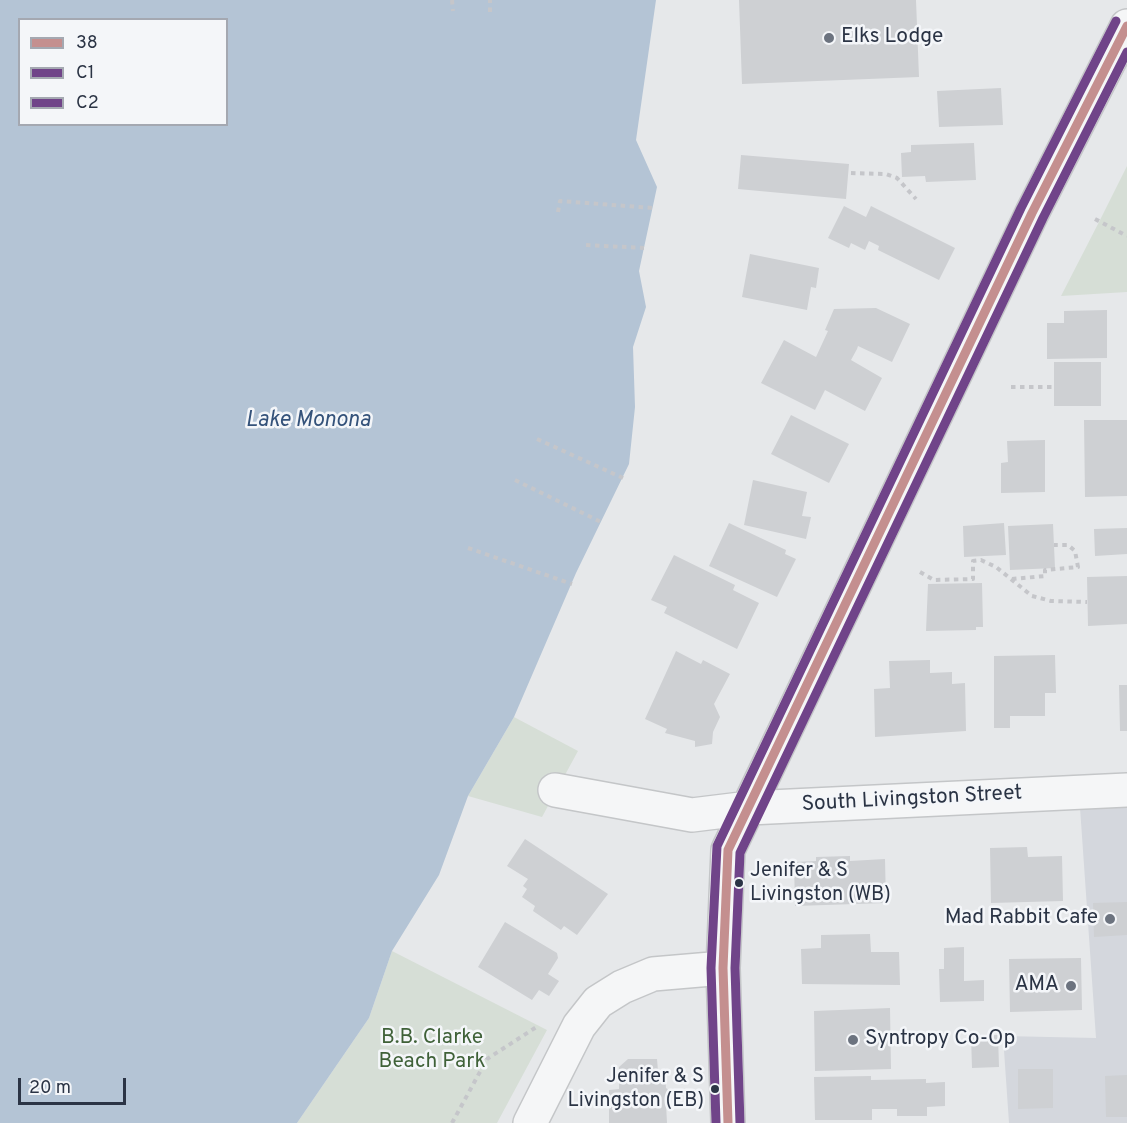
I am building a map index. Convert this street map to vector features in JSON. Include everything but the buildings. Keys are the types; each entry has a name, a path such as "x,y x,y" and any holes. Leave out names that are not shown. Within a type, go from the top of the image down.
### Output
{"street":[{"path":"728,1123 723,968 728,850 1032,213 1127,26"},
{"name":"South Livingston Street","path":"555,790 692,815 749,808 1127,790"},
{"path":"530,1123 579,1026 598,1002 622,987 653,974 723,968"}],"path":[{"path":"452,0 453,11"},
{"path":"490,0 490,12"},
{"path":"851,173 886,174 897,178 916,199"},
{"path":"558,212 560,201 653,208"},
{"path":"1095,219 1127,236"},
{"path":"586,244 644,248"},
{"path":"1011,387 1054,387"},
{"path":"537,439 622,477"},
{"path":"515,480 601,522"},
{"path":"1012,579 1045,576 1044,570 1078,567 1075,551 1068,545 1054,545"},
{"path":"468,548 572,584"},
{"path":"920,572 934,580 973,579 973,561 981,560 1012,579 1032,596 1051,601 1087,602"},
{"path":"452,1123 487,1059 544,1022"}],"shaded area":[{"path":"1127,790 1127,1123 1009,1123 1003,1036 1096,1038 1079,793"}],"green space":[{"path":"1127,166 1127,292 1061,296 1099,222"},
{"path":"514,717 578,751 542,817 468,796"},
{"name":"B.B. Clarke Beach Park","path":"392,951 547,1030 497,1123 297,1123 369,1018"}],"water":[{"name":"Lake Monona","path":"0,0 656,0 636,140 657,187 639,271 646,307 633,347 635,407 629,464 576,573 514,717 468,796 439,875 392,951 369,1018 297,1123 0,1123"}],"transit line":[{"name":"C2","path":"716,1123 711,968 717,846 1021,208 1116,21"},
{"name":"38","path":"728,1123 723,968 728,850 1032,213 1127,26"},
{"name":"C1","path":"740,1123 735,968 740,853 1043,218 1127,52"}],"place":[{"name":"Elks Lodge","path":"829,38"},
{"name":"Jenifer & S Livingston (WB)","path":"739,883"},
{"name":"Mad Rabbit Cafe","path":"1110,919"},
{"name":"AMA","path":"1071,986"},
{"name":"Syntropy Co-Op","path":"853,1040"},
{"name":"Jenifer & S Livingston (EB)","path":"715,1089"}]}
